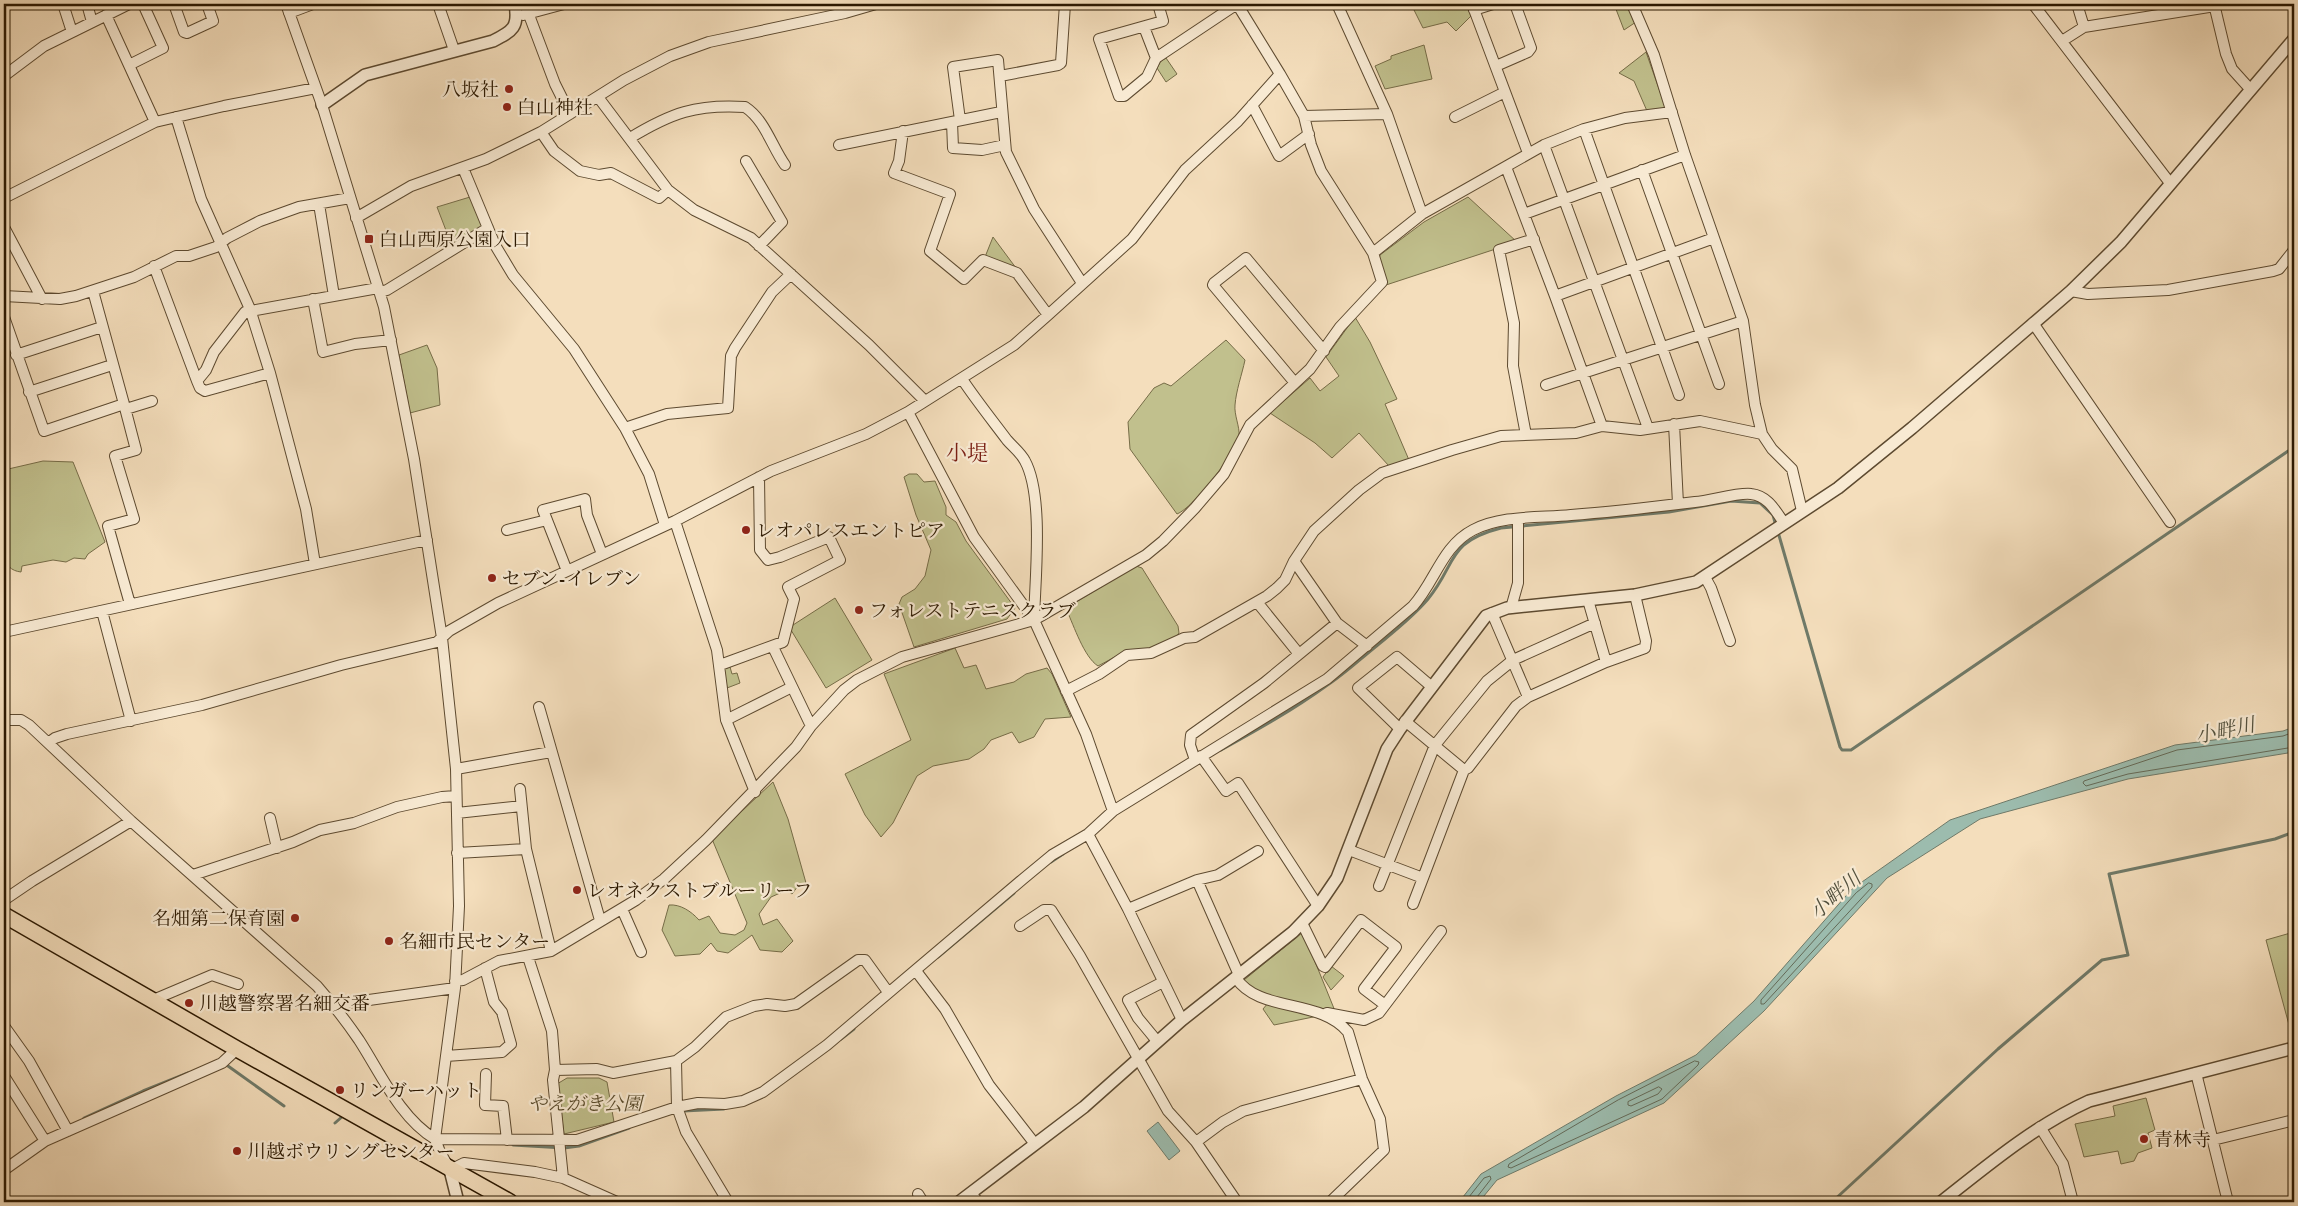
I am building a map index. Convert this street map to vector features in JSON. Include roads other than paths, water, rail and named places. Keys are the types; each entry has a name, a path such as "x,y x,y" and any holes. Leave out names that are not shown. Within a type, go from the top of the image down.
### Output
{"main road":[{"path":"4,915 450,1170 510,1202"}],"street":[{"path":"64,4 72,32"},
{"path":"86,4 92,22"},
{"path":"4,76 33,53 129,4"},
{"path":"129,65 163,48 143,4"},
{"path":"174,4 184,32 187,33 211,24 213,21 207,4"},
{"path":"313,4 288,8 322,105 379,290 391,340 414,459 442,638 456,769 459,906 455,984 435,1139 450,1170 458,1202"},
{"path":"438,4 454,50"},
{"path":"515,4 523,15 570,114"},
{"path":"322,105 365,75 493,41 504,36 516,25 523,15 564,4"},
{"path":"356,218 411,186 486,159 541,132 648,66 690,47 844,13 876,4"},
{"path":"1000,76 1058,65 1060,63 1065,4"},
{"path":"333,1005 455,984 499,961 528,957 551,951 600,920 622,909 664,878 755,792 796,747 811,726 844,690 857,680 902,657 1034,620 1129,565 1163,541 1224,474 1250,425 1295,383 1324,351 1340,327 1382,282 1373,253 1321,171 1304,116 1237,4 1156,58 1147,77 1124,96 1119,96 1099,39 1163,21 1158,4"},
{"path":"1337,4 1387,114 1422,214"},
{"path":"1493,4 1473,7 1528,153"},
{"path":"1496,66 1528,52 1531,48 1515,4"},
{"path":"1632,4 1654,55 1685,155 1743,321 1754,404 1762,434 1772,449 1792,470 1802,511"},
{"path":"2033,4 2170,183"},
{"path":"2077,4 2084,27"},
{"path":"2062,41 2084,27 2215,5 2226,54 2232,69 2250,89"},
{"path":"106,15 155,122"},
{"path":"1144,27 1156,58"},
{"path":"959,1202 974,1198 1035,1144 1084,1107 1182,1020 1302,923 1318,906 1337,878 1387,749 1486,616 1511,608 1635,595 1679,587 1705,578 1838,488 1912,428 2071,291 2121,242 2294,38"},
{"path":"1005,145 982,150 953,148 956,121 953,67 998,60 1001,112 1005,145 1010,162 1034,209 1082,283"},
{"path":"48,743 55,738 67,734 202,705 341,665 437,642 450,631 498,603 665,526 760,477 866,434 908,412 1014,345 1132,239 1186,170 1212,147 1280,74"},
{"path":"4,198 155,122 316,88"},
{"path":"1455,117 1505,92"},
{"path":"598,97 668,190 694,210 751,238 902,375 925,401"},
{"path":"1252,105 1279,156 1308,134"},
{"path":"630,138 659,120 697,108 745,107 750,110 767,132 776,152 785,165"},
{"path":"839,145 1001,112"},
{"path":"1373,253 1422,214 1544,145 1584,129 1625,118 1672,112"},
{"path":"1304,116 1387,114"},
{"path":"176,117 201,198 250,309 270,373 306,509 315,564"},
{"path":"1584,129 1679,396"},
{"path":"903,131 900,161 894,173 950,194 930,251 964,279 983,260 1017,273 1048,315"},
{"path":"541,132 554,151 580,171 599,175 611,173 660,198 668,190"},
{"path":"1544,145 1648,428"},
{"path":"1524,214 1685,155"},
{"path":"746,161 782,222 760,246"},
{"path":"1506,167 1602,426"},
{"path":"463,168 488,228 512,275 574,349 625,428 649,474 665,526"},
{"path":"1642,170 1719,384"},
{"path":"4,296 60,299 92,291 134,277 176,256 202,252 221,244 227,238 260,221 298,207 350,198"},
{"path":"318,204 334,296"},
{"path":"4,227 42,299"},
{"path":"197,381 226,336 245,312 250,309 387,290 488,228"},
{"path":"1555,296 1632,266 1714,238"},
{"path":"1526,435 1513,366 1514,323 1500,250 1534,240"},
{"path":"2071,291 2088,294 2168,290 2274,271 2279,269 2294,250"},
{"path":"1295,383 1213,285 1214,283 1246,258 1324,351"},
{"path":"154,266 200,388 205,391 270,373"},
{"path":"625,428 667,414 728,408 731,356 772,292 791,274"},
{"path":"92,291 136,450 115,456 134,519 108,526 130,604"},
{"path":"313,299 323,352 355,344 391,340"},
{"path":"4,317 44,431 152,401"},
{"path":"1546,385 1743,321"},
{"path":"2034,323 2170,522"},
{"path":"16,355 102,327"},
{"path":"29,392 112,365"},
{"path":"962,379 998,429 1022,457 1030,471 1034,489 1036,525 1034,620"},
{"path":"908,412 974,536 1034,620 1086,734 1112,811"},
{"path":"1066,690 1100,674 1127,655 1151,653 1184,638 1195,637 1257,602 1285,580 1294,561 1314,531 1359,490 1382,473 1502,436 1576,433 1602,426 1640,430 1700,421 1762,434"},
{"path":"1674,424 1678,504"},
{"path":"720,665 783,642 794,599 788,587 840,560 829,537 768,560 760,550 760,477"},
{"path":"4,720 20,720 29,724 131,821 303,974 333,1005 420,1130 435,1139 507,1140 559,1145 677,1107 698,1103 725,1104 743,1101 763,1092 827,1045 1052,855 1088,834 1112,811 1327,678 1419,600 1447,553 1474,529 1497,522 1518,524 1750,493 1764,497 1784,523"},
{"path":"567,571 543,510 585,499 587,515 602,554"},
{"path":"507,530 546,520"},
{"path":"675,521 720,665 726,720 755,792"},
{"path":"1511,608 1518,583 1518,524"},
{"path":"4,632 426,540"},
{"path":"1294,561 1337,624 1367,646"},
{"path":"1705,578 1712,588 1730,641"},
{"path":"1414,904 1464,770 1468,768 1516,706 1528,697 1606,662 1641,651 1646,645 1635,595"},
{"path":"1588,600 1606,662"},
{"path":"1257,602 1299,654"},
{"path":"102,611 131,721"},
{"path":"1492,613 1528,697"},
{"path":"1318,906 1238,783 1226,791 1198,758 1190,745 1191,735 1241,700 1337,624"},
{"path":"1379,886 1435,745 1487,681 1512,660 1595,624"},
{"path":"773,647 811,726"},
{"path":"1432,687 1397,657 1358,688 1403,725 1435,745 1464,770"},
{"path":"726,720 792,687"},
{"path":"539,707 600,920"},
{"path":"456,769 551,752"},
{"path":"520,790 526,849 551,951"},
{"path":"193,875 277,848 320,830 354,823 397,807 456,796"},
{"path":"457,813 522,806"},
{"path":"270,818 277,848"},
{"path":"4,900 131,821"},
{"path":"1088,834 1128,909 1182,1020"},
{"path":"457,853 526,849"},
{"path":"1349,850 1423,878"},
{"path":"1128,909 1198,880 1218,875 1258,851"},
{"path":"1198,880 1241,986 1255,994 1284,1004 1364,1020 1379,1013 1441,931"},
{"path":"622,909 641,952"},
{"path":"1020,926 1044,910 1051,910 1139,1058 1168,1111 1196,1142 1237,1202"},
{"path":"1302,923 1325,967 1361,920 1396,947 1364,990 1385,1005"},
{"path":"528,957 552,1031 555,1070 553,1080 563,1178"},
{"path":"555,1070 597,1069 613,1073 676,1061 695,1047 726,1017 754,1006 796,1004 858,960 865,960 888,992"},
{"path":"446,1056 502,1052 511,1044 502,1012 494,1002 485,968"},
{"path":"916,971 945,1009 989,1085 1035,1144"},
{"path":"153,1000 212,975 238,984"},
{"path":"1157,1042 1138,1018 1128,1000 1163,982"},
{"path":"1319,1011 1343,1026 1348,1032 1362,1079 1380,1118 1384,1150 1330,1202"},
{"path":"4,1026 29,1061 68,1131"},
{"path":"1941,1202 2040,1127 2061,1114 2089,1101 2294,1048"},
{"path":"4,1170 45,1141 222,1063 237,1049"},
{"path":"676,1061 677,1107 686,1132 728,1202"},
{"path":"2196,1073 2228,1202"},
{"path":"486,1074 485,1105 503,1106 507,1140"},
{"path":"4,1076 45,1141"},
{"path":"1196,1142 1223,1122 1243,1111 1362,1079"},
{"path":"2213,1140 2294,1120"},
{"path":"2040,1127 2063,1164 2073,1202"},
{"path":"450,1170 464,1163 536,1172 563,1178 617,1202"}],"water":[{"path":"2294,727 2294,752 2128,779 1980,819 1887,878 1764,1011 1664,1103 1497,1180 1479,1202 1459,1202 1481,1174 1616,1096 1696,1055 1754,1001 1852,889 1950,820 2175,745 2283,731"},
{"path":"1158,1122 1180,1151 1169,1160 1147,1131"}],"waterway":[{"path":"1778,532 1840,747 1842,750 1851,750 2294,447"},
{"path":"1221,750 1301,703 1350,668 1415,613 1428,599 1461,547 1483,534 1501,528 1669,512 1731,501 1760,503 1773,515 1776,526"},
{"path":"1832,1202 1998,1049 2102,960 2128,955 2109,874 2275,839 2294,832"},
{"path":"1051,862 1063,854"},
{"path":"938,957 1014,893"},
{"path":"841,1039 854,1029"},
{"path":"228,1066 284,1106"},
{"path":"84,1118 188,1073"},
{"path":"683,1111 724,1109"},
{"path":"335,1123 344,1115"},
{"path":"513,1145 564,1148 579,1146 629,1128"}],"place":[{"name":"八坂社","path":"509,89"},
{"name":"白山神社","path":"507,107"},
{"name":"白山西原公園入口","path":"369,239"},
{"name":"レオパレスエントピア","path":"746,530"},
{"name":"セブン-イレブン","path":"492,578"},
{"name":"フォレストテニスクラブ","path":"859,610"},
{"name":"レオネクストブルーリーフ","path":"577,890"},
{"name":"名畑第二保育園","path":"295,918"},
{"name":"名細市民センター","path":"389,941"},
{"name":"川越警察署名細交番","path":"189,1003"},
{"name":"リンガーハット","path":"340,1090"},
{"name":"青林寺","path":"2144,1139"},
{"name":"川越ボウリングセンター","path":"237,1151"}],"district":[{"name":"小堤","path":"967,453"}],"water label":[{"name":"小畔川","path":"2225,730"},
{"name":"小畔川","path":"1835,895"}],"park label":[{"name":"やえがき公園","path":"585,1103"}]}
